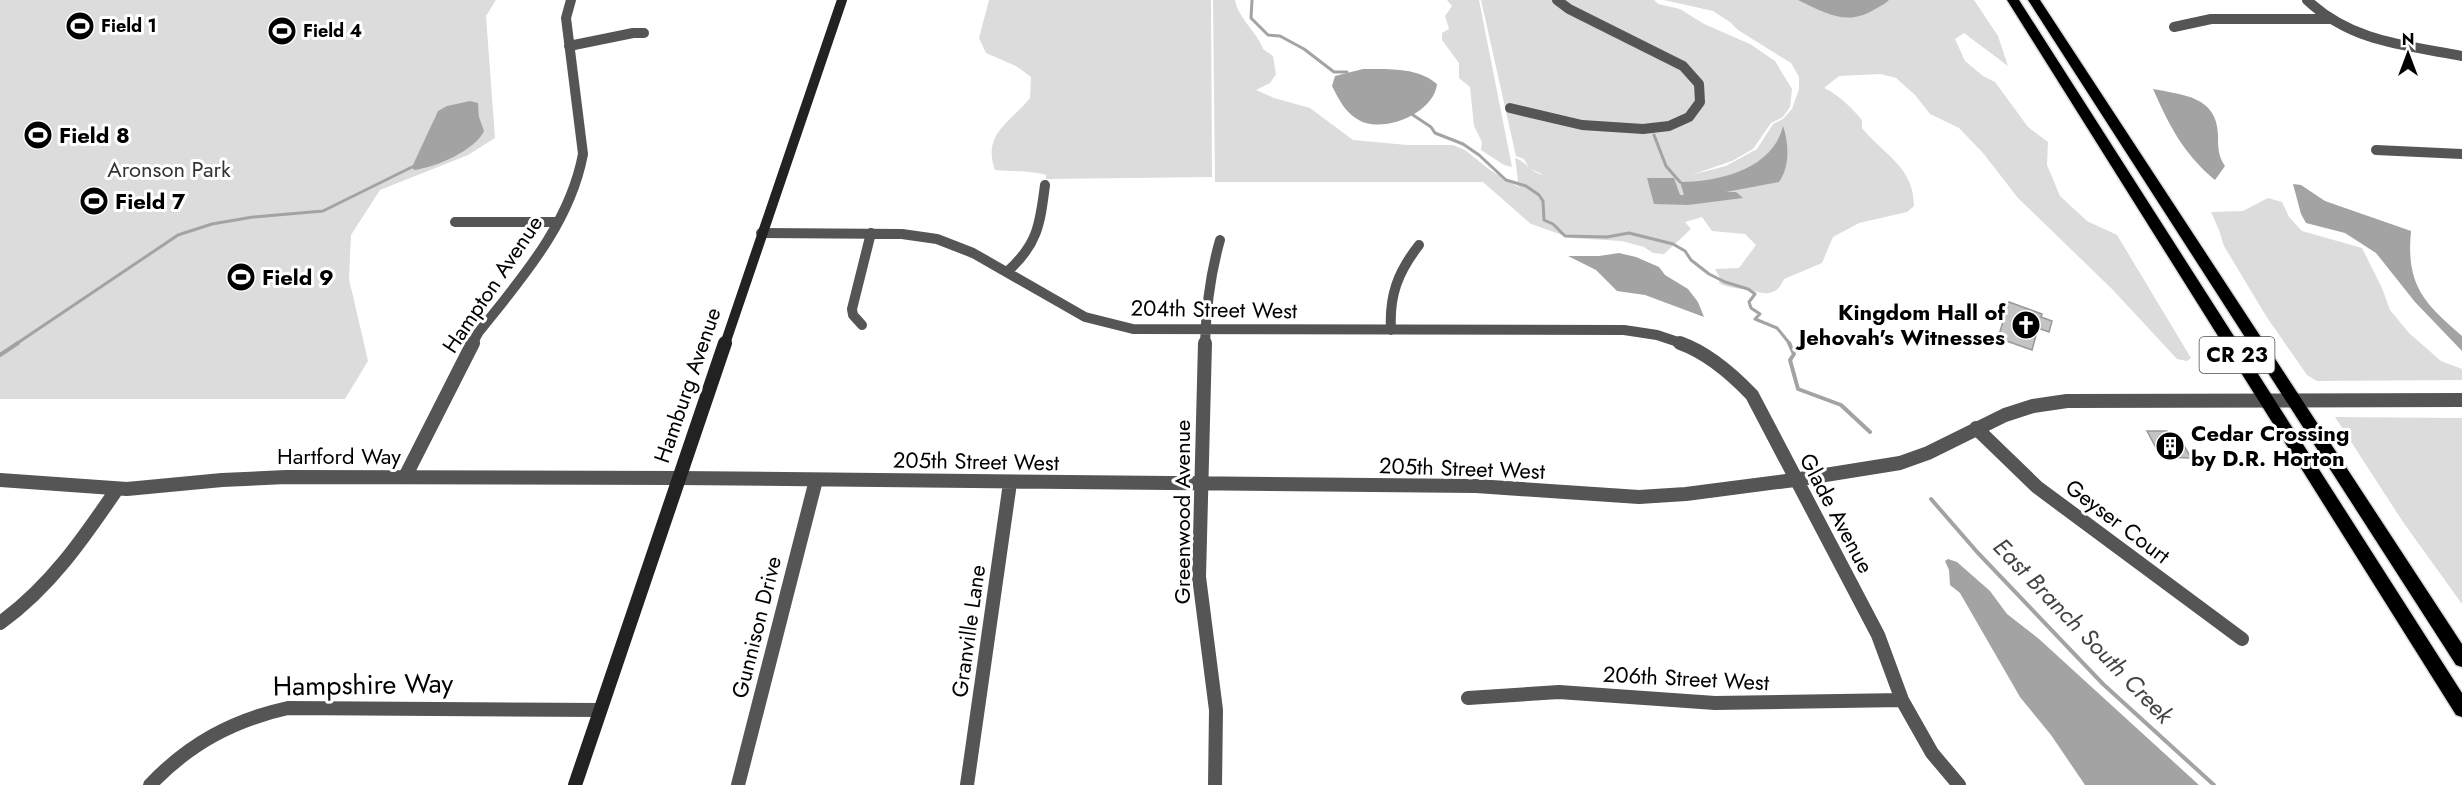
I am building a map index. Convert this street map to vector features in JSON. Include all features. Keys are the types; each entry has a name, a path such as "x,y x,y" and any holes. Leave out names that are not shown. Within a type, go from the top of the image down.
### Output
{"main road":[{"name":"CR 23","path":"2013,0 2462,709"},
{"name":"CR 23","path":"2034,0 2462,659"}],"street":[{"name":"Hampton Avenue","path":"405,477 477,333 538,257 558,222 579,176 583,160 566,18 571,0"},
{"name":"Hamburg Avenue","path":"575,785 842,0"},
{"path":"1510,108 1576,126 1634,129 1666,127 1691,116 1698,107 1701,99 1700,88 1687,69 1569,9 1557,0"},
{"path":"2307,0 2329,19 2357,33 2381,41 2462,56"},
{"path":"2174,27 2190,21 2209,19 2286,21 2329,19"},
{"path":"569,46 633,33 644,33"},
{"path":"2376,150 2462,154"},
{"path":"1007,272 1024,257 1037,240 1045,185"},
{"path":"455,222 558,222"},
{"name":"204th Street West","path":"761,233 914,235 947,242 973,253 1076,313 1108,324 1145,330 1616,331"},
{"path":"862,325 853,315 852,309 871,233"},
{"name":"Greenwood Avenue","path":"1215,785 1216,710 1199,593 1205,331 1209,286 1220,240"},
{"path":"1391,330 1389,312 1392,288 1399,272 1419,245"},
{"name":"Glade Avenue","path":"1616,331 1643,332 1683,343 1707,355 1733,375 1756,402 1794,480 1818,518 1878,635 1902,700 1932,753 1959,785"},
{"path":"2266,400 2462,400"},
{"name":"205th Street West","path":"678,478 1476,486 1640,497 1698,493 1900,463 1928,453 1976,428 2019,410 2059,402 2266,400"},
{"name":"Geyser Court","path":"1976,428 2037,487 2242,639"},
{"name":"Hartford Way","path":"0,480 117,489 164,487 240,478 678,478"},
{"name":"Gunnison Drive","path":"738,785 816,480"},
{"name":"Granville Lane","path":"967,785 1010,483"},
{"path":"0,623 22,608 50,581 117,489"},
{"name":"206th Street West","path":"1468,698 1559,692 1715,703 1902,700"},
{"name":"Hampshire Way","path":"150,785 182,755 212,734 249,717 288,708 600,710"}],"green space":[{"name":"Aronson Park","path":"0,0 496,0 486,16 495,138 468,155 380,190 351,235 349,279 368,361 345,399 0,399","holes":["478,107 479,117 463,151 422,169 412,167 428,137 435,116"]},
{"path":"989,0 1211,0 1212,177 1046,179 1046,175 1040,173 995,170 992,147 995,138 1030,98 1031,77 1016,66 986,53 979,38"},
{"path":"1213,0 1235,0 1240,13 1263,49 1273,56 1276,74 1270,83 1256,90 1274,98 1310,108 1353,140 1407,145 1453,145 1465,150 1490,170 1520,188 1516,184 1518,180 1515,158 1528,167 1524,159 1516,156 1481,0 1654,0 1658,4 1680,9 1704,24 1750,44 1775,61 1792,89 1790,107 1783,117 1771,123 1753,149 1732,161 1691,175 1726,166 1757,149 1773,124 1783,119 1792,109 1799,89 1799,77 1791,63 1738,30 1713,11 1664,0 1974,0 1998,36 2008,66 1964,33 1955,39 1965,61 1983,76 1995,82 2028,127 2048,142 2047,165 2060,196 2087,221 2117,235 2191,358 2187,361 2177,359 2112,289 2018,198 1983,153 1959,128 1930,114 1915,95 1896,78 1881,74 1839,76 1824,88 1854,110 1862,120 1862,128 1903,171 1913,193 1914,206 1907,212 1859,223 1833,237 1822,263 1784,279 1777,290 1769,293 1733,288 1719,283 1720,278 1715,269 1739,268 1756,245 1745,234 1712,231 1702,217 1685,222 1691,229 1664,254 1653,253 1644,247 1622,241 1571,238 1531,224 1483,182 1215,182"},
{"path":"1447,0 1479,0 1512,167 1504,165 1481,150 1482,142 1474,126 1470,87 1459,78 1459,63 1442,40 1442,33 1449,29 1445,16 1452,6"},
{"path":"2268,198 2282,202 2289,217 2302,231 2362,248 2390,310 2409,333 2441,361 2462,369 2462,380 2317,381 2307,375 2266,316 2224,246 2211,212 2243,211"},
{"path":"2335,417 2462,418 2462,604 2403,522"}],"shaded area":[{"path":"1798,0 1889,0 1866,14 1847,18 1828,14"},
{"path":"1363,69 1392,69 1421,74 1437,84 1434,95 1427,104 1405,119 1392,123 1367,123 1349,113 1332,86 1335,76"},
{"path":"2153,89 2186,96 2205,105 2212,112 2216,122 2218,147 2225,166 2215,180 2194,160 2178,139"},
{"path":"470,101 478,103 479,117 484,131 480,138 454,157 414,170 412,167 438,111 447,106"},
{"path":"1783,126 1787,162 1779,182 1726,192 1736,192 1743,198 1688,205 1654,204 1647,178 1674,178 1680,195 1684,195 1680,182 1727,176 1756,163 1777,141"},
{"path":"2293,184 2301,185 2325,201 2411,231 2411,265 2420,291 2437,313 2462,336 2462,351 2415,302 2376,253 2345,233 2306,223 2301,214"},
{"path":"1619,253 1636,257 1659,267 1665,275 1688,289 1698,302 1704,317 1645,295 1617,291 1596,270 1568,256 1599,256"},
{"path":"1948,559 1957,562 1990,591 2007,614 2039,639 2199,785 2085,785 2051,735 2020,697 1960,593 1950,585 1949,570 1945,561"}],"building":[{"name":"Kingdom Hall of Jehovah's Witnesses","path":"2009,302 2042,314 2041,317 2052,321 2049,332 2038,328 2032,350 1998,338"},
{"name":"Cedar Crossing by D.R. Horton","path":"2147,431 2167,431 2168,434 2178,435 2191,458 2161,457"}],"waterway":[{"name":"East Branch South Creek","path":"1252,0 1251,18 1268,35 1280,36 1304,49 1334,72 1347,72"},
{"name":"East Branch South Creek","path":"1413,115 1431,127 1435,133 1463,144 1479,155 1506,180 1526,186 1539,195 1543,201 1544,220 1553,224 1565,236 1607,237 1629,233 1673,244 1685,251 1691,260 1709,274 1748,289 1755,294 1749,302 1751,308 1760,314 1755,319 1777,328 1790,344"},
{"path":"1654,135 1666,166 1680,182"},
{"path":"16,344 178,235 212,224 253,217 323,211 412,167"},
{"path":"0,355 18,343"},
{"name":"East Branch South Creek","path":"1789,343 1794,354 1790,360 1798,389 1841,405 1870,432"},
{"name":"East Branch South Creek","path":"1931,499 1978,553 2103,684 2214,785"}],"place":[{"name":"Field 1","path":"80,26"},
{"name":"Field 4","path":"282,31"},
{"name":"Field 8","path":"38,135"},
{"name":"Field 7","path":"94,201"},
{"name":"Field 9","path":"241,277"},
{"name":"Kingdom Hall of Jehovah's Witnesses","path":"2026,325"},
{"name":"Cedar Crossing by D.R. Horton","path":"2170,446"}]}
